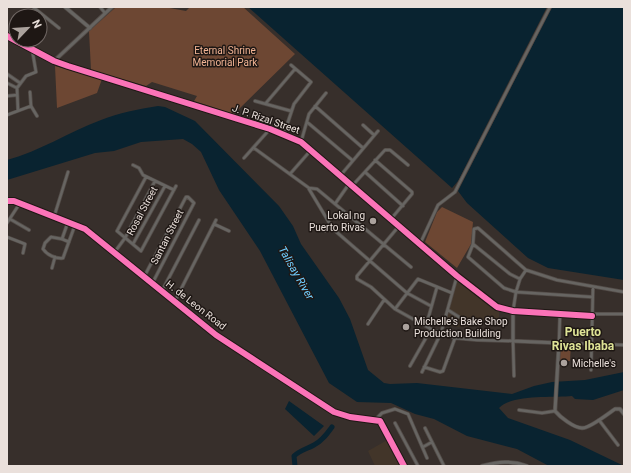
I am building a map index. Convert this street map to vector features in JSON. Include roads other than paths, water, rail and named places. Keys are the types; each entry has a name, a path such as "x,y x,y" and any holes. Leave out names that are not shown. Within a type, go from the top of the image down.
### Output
{"street":[{"path":"65,7 90,28"},
{"path":"100,7 106,13"},
{"path":"54,61 112,7"},
{"path":"420,244 438,205 455,192 550,7"},
{"path":"48,18 59,28"},
{"name":"J. P. Rizal Street","path":"7,36 54,61 270,129 301,142 457,276 497,307 513,311"},
{"path":"18,110 17,88 26,76 37,71 32,49"},
{"path":"284,134 291,111 299,97 311,82 291,65"},
{"path":"266,103 295,69"},
{"path":"7,74 20,83"},
{"path":"7,83 17,88"},
{"path":"30,92 31,106 37,116"},
{"path":"301,142 309,114 326,93"},
{"path":"7,96 17,95"},
{"path":"255,101 291,111"},
{"path":"7,115 31,106"},
{"path":"316,106 363,148"},
{"path":"307,122 352,160"},
{"path":"363,126 374,135"},
{"path":"244,158 270,129"},
{"path":"340,176 378,131"},
{"path":"254,148 309,188 330,225 407,293 431,306"},
{"path":"335,204 375,160 388,149 408,165"},
{"path":"290,174 311,150"},
{"path":"375,160 412,192 403,206 391,219"},
{"path":"133,165 139,168 142,175 174,190"},
{"path":"54,217 68,172"},
{"path":"365,172 403,206"},
{"path":"146,177 117,231 124,238 142,250 176,186"},
{"path":"113,253 124,238 155,181"},
{"name":"Rosal Street","path":"133,244 164,186"},
{"path":"309,188 317,189 382,245 411,267"},
{"name":"Santan Street","path":"144,277 186,197 190,199 194,203 152,284"},
{"name":"H. de Leon Road","path":"7,201 20,203 85,229 216,335 334,412 350,417 375,420"},
{"path":"7,223 20,203"},
{"path":"10,219 29,230"},
{"path":"162,291 199,220"},
{"path":"175,302 216,220"},
{"path":"62,239 68,222"},
{"path":"214,224 229,231"},
{"path":"70,242 62,239 51,238 43,246 46,253 55,257 63,258 70,242 75,225"},
{"path":"325,231 330,225"},
{"path":"399,226 370,260 357,279 371,287 395,309 431,329 455,338 476,340 624,345"},
{"path":"592,297 516,292 504,288 469,259 467,254 473,244 474,229 478,228 526,270 543,277 624,292"},
{"path":"7,237 25,244 23,253"},
{"path":"473,244 510,274 520,279"},
{"path":"52,268 55,257"},
{"path":"514,376 513,311 520,279 526,270"},
{"path":"422,372 441,333 457,276"},
{"path":"395,309 418,279 452,293"},
{"path":"426,326 437,287"},
{"path":"591,370 593,287"},
{"path":"368,324 384,300"},
{"path":"448,310 459,317"},
{"path":"513,311 592,315 624,314"},
{"path":"554,411 560,314"},
{"path":"410,366 431,329"},
{"path":"424,367 440,372 443,371 455,338"},
{"path":"519,410 542,413 554,411 581,428 587,427 618,408 624,414"},
{"path":"404,466 383,424 375,420 382,413 389,410 398,409 408,414 427,458"},
{"path":"599,420 618,445"},
{"path":"396,423 417,466"},
{"path":"425,428 444,466"},
{"path":"423,447 432,442"},
{"path":"482,466 504,461 517,462 526,466"}],"water":[{"path":"248,7 547,7 458,181 452,188"},
{"path":"552,7 624,7 624,280 548,268 528,258 467,203 458,191"},
{"name":"Talisay River","path":"158,106 165,107 195,121 279,206 293,226 301,244 339,298 350,319 368,370 384,383 417,383 512,394 534,386 552,382 585,380 624,372 624,390 593,400 575,399 572,396 533,398 513,400 499,408 508,418 570,440 624,466 549,466 517,449 467,436 434,419 415,414 391,403 357,402 329,383 260,251 219,190 201,152 192,144 183,139 141,142 114,151 95,153 7,180 7,160 31,152 89,125 108,118 143,108"},
{"path":"289,401 324,426 314,436 285,409"}],"waterway":[{"path":"295,466 294,456 319,441 332,427"}],"place":[{"name":"Lokal ng Puerto Rivas","path":"373,221"},
{"name":"Michelle's Bake Shop Production Building","path":"406,327"},
{"name":"Michelle's","path":"564,363"}],"district":[{"name":"Puerto Rivas Ibaba","path":"583,339"}],"park label":[{"name":"Eternal Shrine Memorial Park","path":"225,56"}]}
